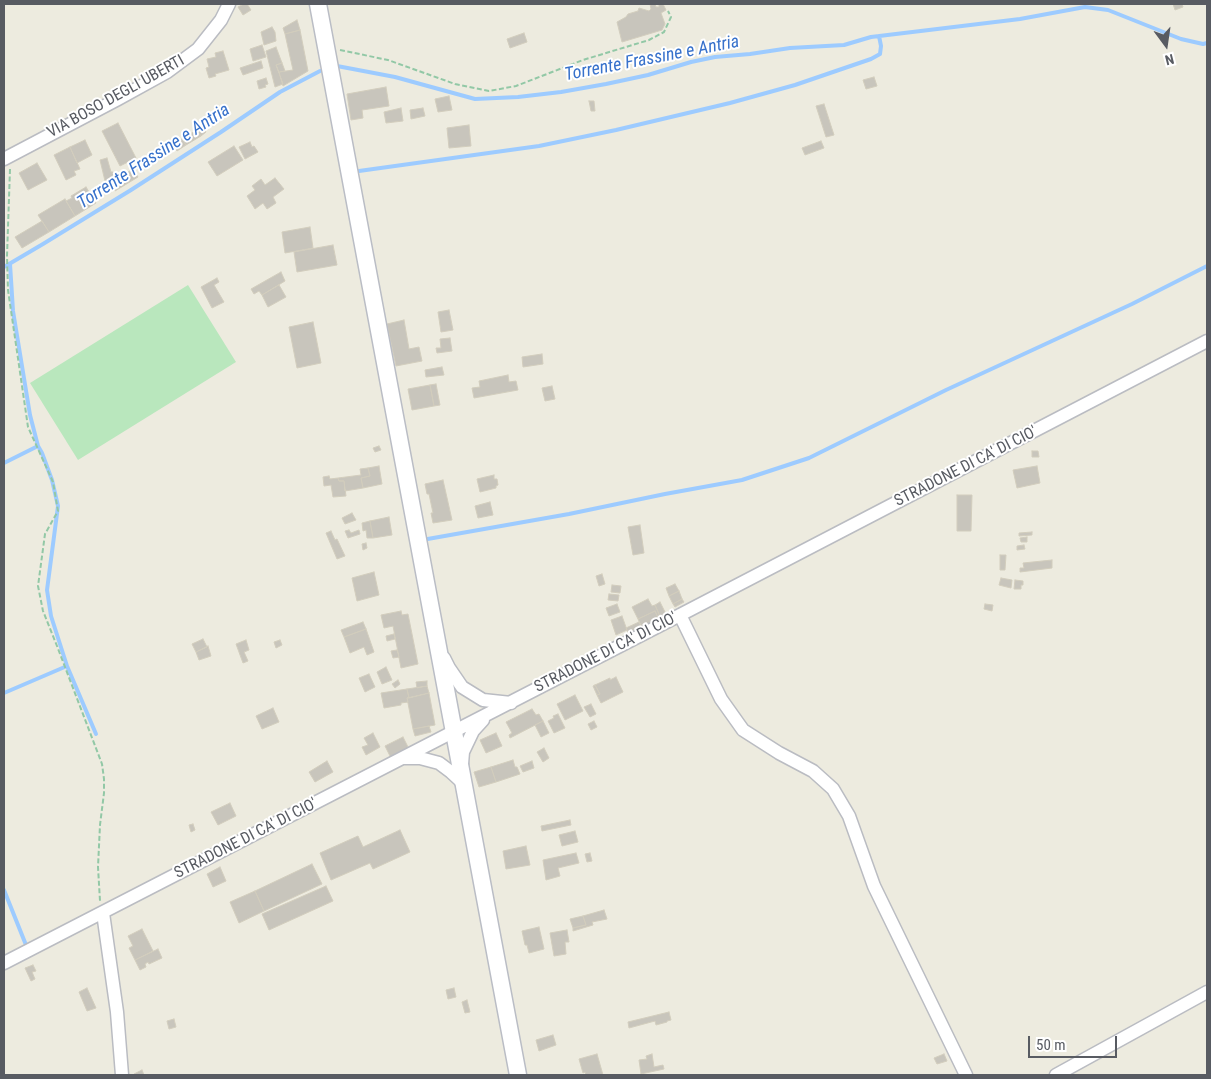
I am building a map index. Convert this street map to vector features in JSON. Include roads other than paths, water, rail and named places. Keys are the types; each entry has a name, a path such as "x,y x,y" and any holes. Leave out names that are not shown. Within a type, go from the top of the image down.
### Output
{"street":[{"name":"VIA BOSO DEGLI UBERTI","path":"7,157 167,72 198,49 221,20 229,4"},
{"path":"318,4 518,1075"},
{"name":"STRADONE DI CA' DI CIO'","path":"4,963 511,703 1207,341"},
{"path":"680,615 721,699 743,730 779,753 813,771 833,789 848,816 874,886 966,1075"},
{"path":"438,645 449,668 462,688 483,700 511,703"},
{"path":"463,779 462,752 473,731 494,711"},
{"path":"402,758 420,758 438,763 463,779"},
{"path":"103,913 117,1012 122,1075"},
{"path":"1056,1075 1207,992"}],"waterway":[{"name":"Torrente Frassine e Antria","path":"337,66 395,77 475,99 518,97 606,84 715,57 790,48 844,45 871,37 1020,19 1085,7 1108,10 1181,39 1203,44 1207,43"},
{"path":"359,171 539,146 730,103 795,85 871,59 880,54 879,36"},
{"name":"Torrente Frassine e Antria","path":"4,267 131,190 280,92 320,71"},
{"path":"10,264 13,311 30,415 38,446 52,480 58,506 47,590 51,616 67,666 96,734"},
{"path":"422,540 569,514 742,480 809,458 946,390 1132,304 1207,266"},
{"path":"4,463 38,446"},
{"path":"4,693 67,666"},
{"path":"4,890 26,945"}]}
